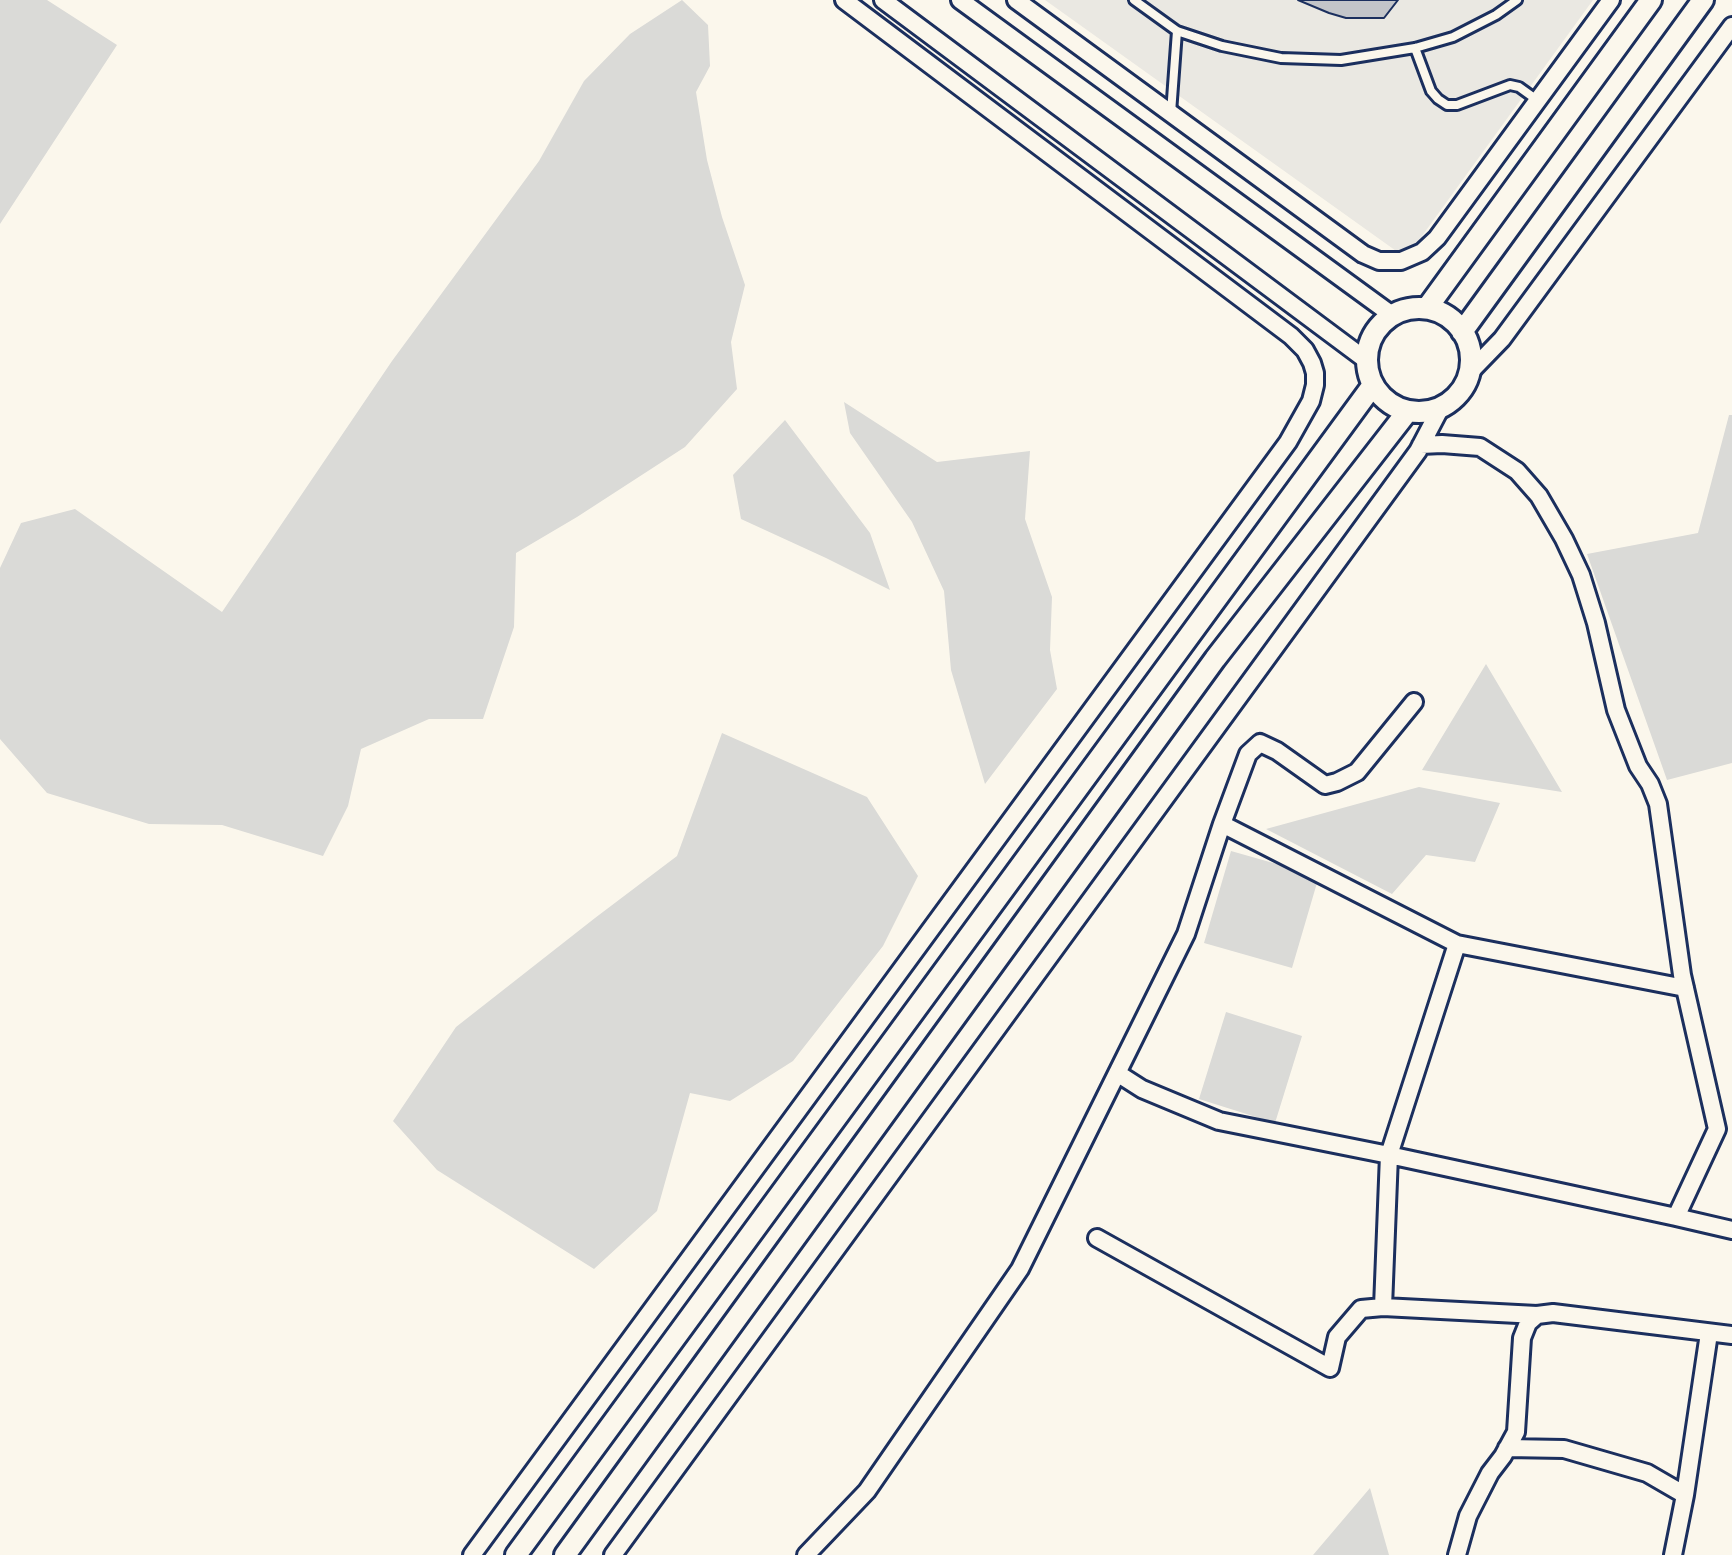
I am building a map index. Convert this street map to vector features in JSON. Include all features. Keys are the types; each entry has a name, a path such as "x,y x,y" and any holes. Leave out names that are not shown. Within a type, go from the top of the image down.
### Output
{"street":[{"path":"472,1555 1288,442 1304,416 1313,393 1315,373 1312,363 1305,350 1291,336 844,0"},
{"path":"883,0 1366,360"},
{"path":"960,0 1392,315"},
{"path":"1016,0 1363,254 1379,261 1401,261 1422,252 1437,238 1611,0"},
{"path":"1427,308 1651,0"},
{"path":"1462,332 1703,0"},
{"path":"1471,371 1502,339 1732,26"},
{"path":"1427,308 1443,314 1462,332 1471,354 1471,371 1465,386 1454,400 1440,409 1424,413 1407,412 1391,406 1378,394 1369,378 1366,360 1369,342 1378,327 1392,315 1409,309 1427,308"},
{"path":"516,1555 1373,385"},
{"path":"613,1555 1421,445 1440,409"},
{"path":"565,1555 1215,659 1407,412"},
{"path":"1421,445 1480,447 1517,471 1539,496 1581,575 1596,623 1616,710 1638,766 1658,804 1685,988 1724,1131 1676,1217"},
{"path":"806,1555 867,1491 1020,1269 1186,934 1248,754 1260,743 1277,751 1325,785 1337,782 1357,772 1414,702"},
{"path":"1222,824 1457,944 1685,988"},
{"path":"1383,1307 1389,1155 1457,944"},
{"path":"1117,1073 1142,1089 1219,1121 1732,1230"},
{"path":"1097,1238 1330,1368 1337,1337 1361,1309 1383,1307 1537,1315 1553,1313 1732,1335"},
{"path":"1457,1555 1468,1516 1516,1432 1522,1338 1528,1323 1537,1315"},
{"path":"1673,1555 1708,1340"},
{"path":"1507,1448 1564,1449 1647,1473 1685,1495"}],"lane":[{"path":"1134,0 1177,31 1222,46 1281,58 1341,60 1415,48 1453,37 1496,15 1517,0"},
{"path":"1171,114 1177,31"},
{"path":"1415,48 1431,91 1447,105 1457,105 1510,85 1519,87 1537,100"}],"shaded area":[{"path":"0,0 47,0 117,45 0,224"},
{"path":"682,0 708,25 710,66 696,92 707,160 745,285 731,342 737,389 685,447 516,553 514,627 483,719 429,719 361,749 348,806 323,856 222,825 149,824 47,793 0,739 0,568 21,523 75,509 222,612 392,361 539,161 584,81 630,34"},
{"path":"1045,0 1593,0 1406,258"},
{"path":"844,402 937,462 1030,451 1025,519 1052,597 1050,650 1057,689 985,784 951,670 944,591 912,522 850,433"},
{"path":"1729,415 1732,415 1732,763 1667,780 1587,554 1698,533"},
{"path":"785,420 870,533 890,590 741,519 733,475"},
{"path":"1486,664 1562,792 1422,770"},
{"path":"722,733 867,797 918,876 883,946 793,1061 730,1101 690,1093 657,1211 594,1269 437,1170 393,1121 456,1027 677,856"},
{"path":"1419,787 1500,803 1475,862 1426,855 1392,894 1266,829"},
{"path":"1231,851 1319,876 1292,968 1204,943"},
{"path":"1226,1012 1302,1036 1275,1123 1199,1099"},
{"path":"1370,1488 1389,1555 1313,1555"}],"building":[{"path":"1298,0 1398,0 1384,18 1346,18"}]}
